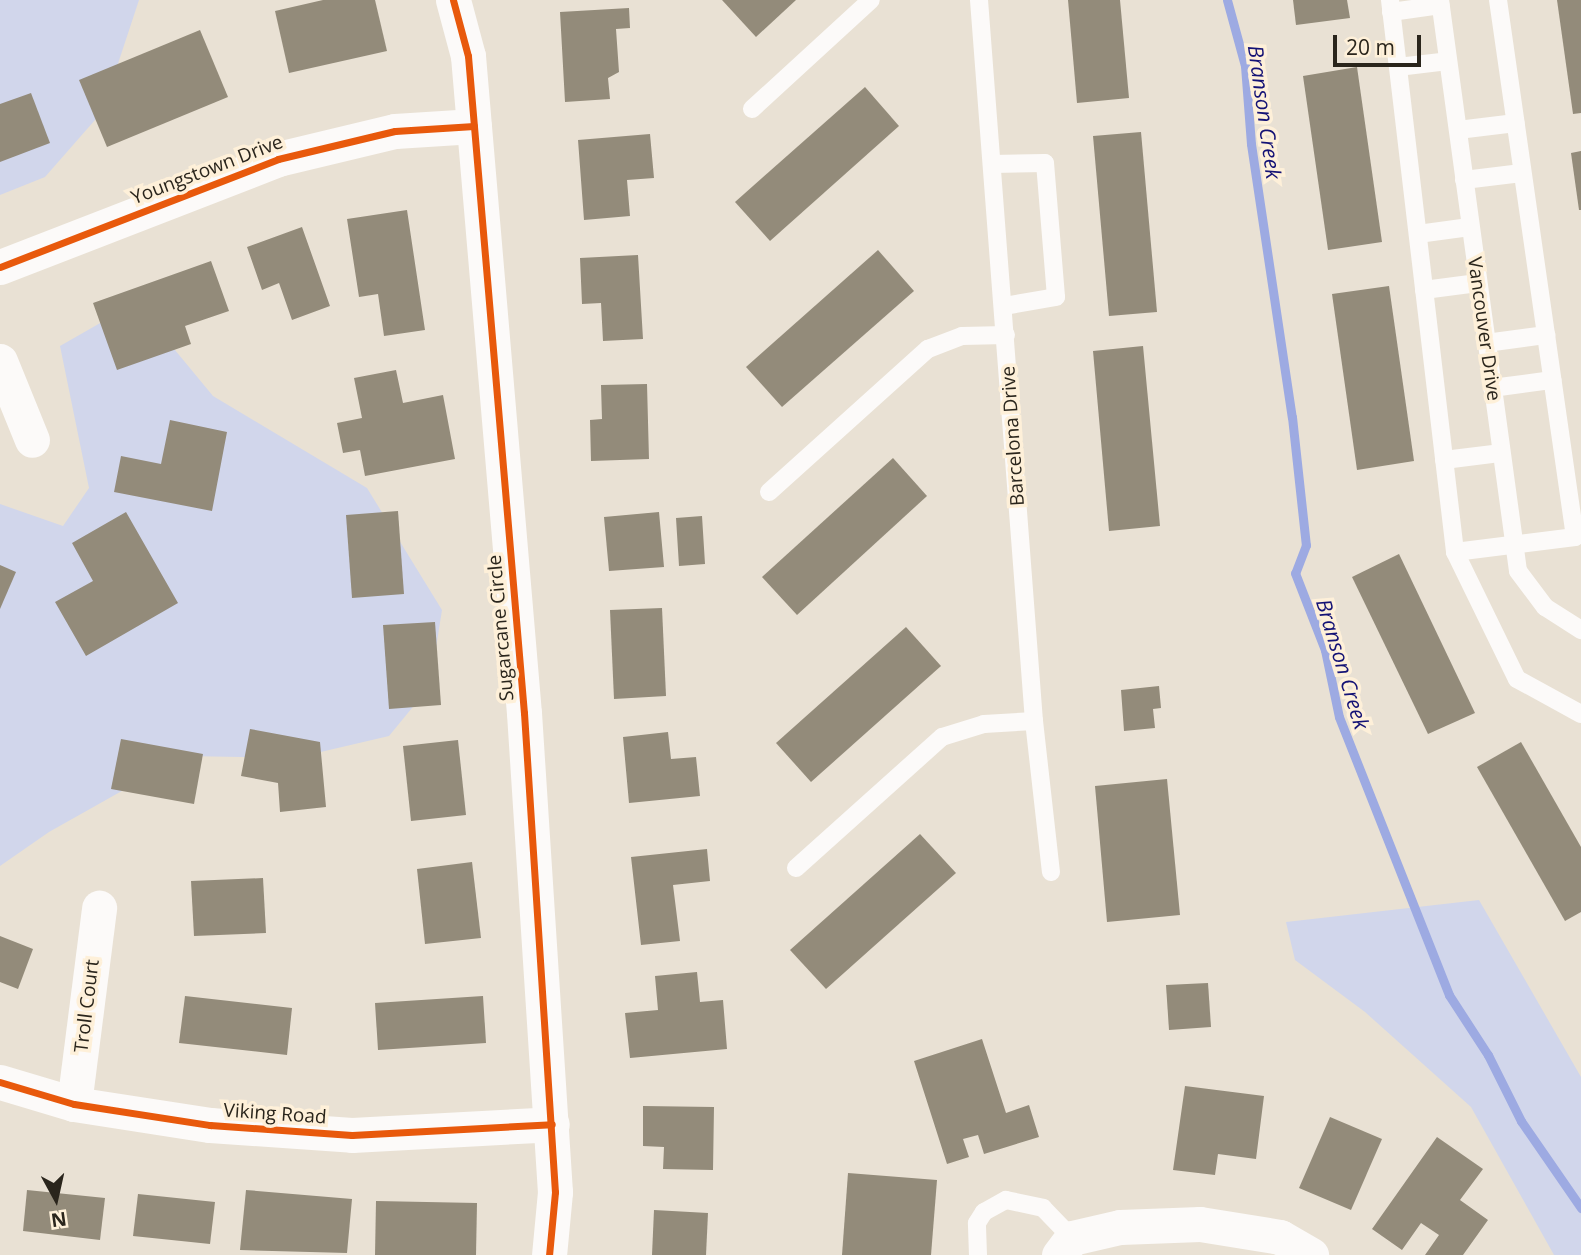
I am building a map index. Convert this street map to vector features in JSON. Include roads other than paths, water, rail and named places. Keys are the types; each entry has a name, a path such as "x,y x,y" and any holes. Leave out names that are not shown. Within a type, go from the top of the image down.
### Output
{"street":[{"name":"Sugarcane Circle","path":"453,0 468,56 523,699 552,1124 555,1192 549,1255"},
{"name":"Youngstown Drive","path":"0,267 278,159 395,131 474,126"},
{"path":"0,361 32,440"},
{"name":"Troll Court","path":"74,1104 99,908"},
{"name":"Viking Road","path":"0,1082 74,1104 211,1125 352,1136 552,1124"},
{"path":"1065,1247 1120,1227 1200,1224 1280,1237 1311,1255"}],"lane":[{"path":"752,109 871,0"},
{"name":"Barcelona Drive","path":"979,0 1034,721 1051,872"},
{"path":"1455,552 1575,537 1498,0"},
{"path":"1441,3 1390,6 1455,552 1517,679 1581,714"},
{"name":"Vancouver Drive","path":"1441,3 1512,544 1518,571 1529,589 1563,622 1581,630"},
{"path":"1398,67 1448,61"},
{"path":"1458,130 1516,123"},
{"path":"992,164 1045,163 1056,297 1004,306"},
{"path":"1464,180 1522,173"},
{"path":"1418,234 1470,227"},
{"path":"1424,290 1478,283"},
{"path":"769,492 928,349 962,336 1006,335"},
{"path":"1486,343 1546,335"},
{"path":"1492,388 1552,380"},
{"path":"1444,460 1500,453"},
{"path":"796,868 942,737 984,724 1034,721"},
{"path":"978,1255 977,1223 994,1205 1006,1200 1043,1208 1065,1247"}],"waterway":[{"name":"Branson Creek","path":"1227,0 1245,66 1251,144 1292,417 1306,545 1295,573 1325,650 1339,717 1449,995 1488,1055 1521,1121 1581,1208"}]}
